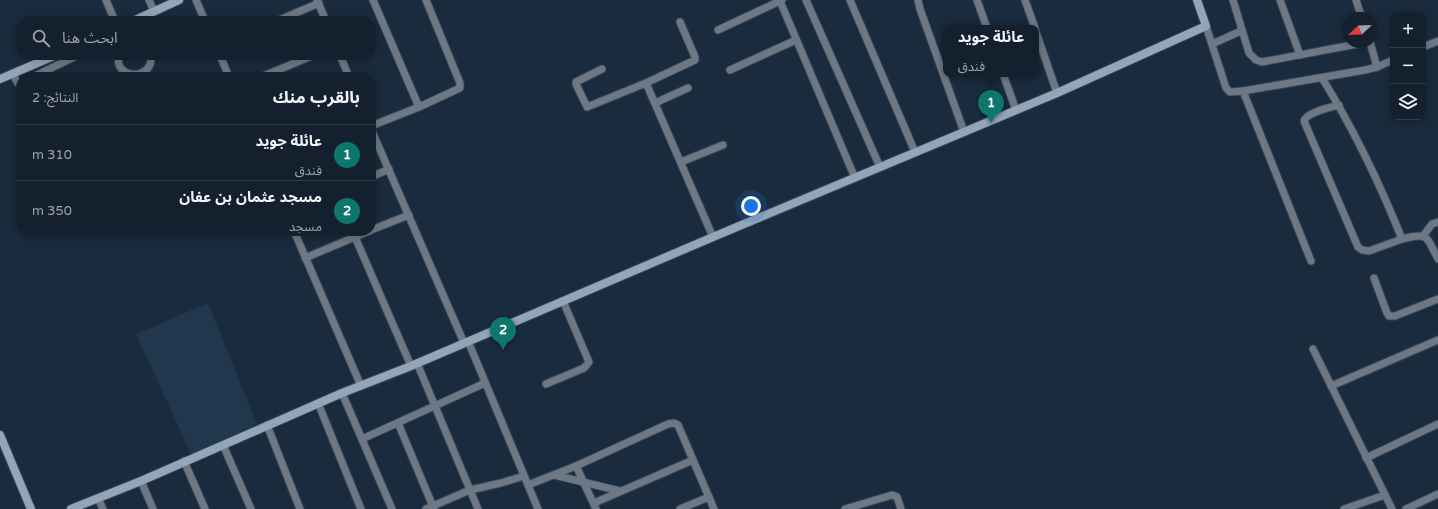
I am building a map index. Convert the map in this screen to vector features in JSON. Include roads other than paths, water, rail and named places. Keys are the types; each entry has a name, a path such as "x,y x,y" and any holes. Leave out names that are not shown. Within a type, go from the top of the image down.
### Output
{"street":[{"path":"106,0 113,16"},
{"path":"149,0 154,12"},
{"path":"145,16 179,0"},
{"path":"196,0 203,16"},
{"path":"373,0 419,107"},
{"path":"376,126 459,90 461,86 426,0"},
{"path":"718,30 781,0 796,40 855,178"},
{"path":"806,0 880,167"},
{"path":"850,0 915,152"},
{"path":"918,0 943,73"},
{"path":"977,0 986,25"},
{"path":"1025,0 1034,25"},
{"path":"1197,0 1227,90 1232,92 1322,78 1377,67 1390,61"},
{"path":"1233,0 1249,53 1256,60 1262,62 1342,47"},
{"path":"1280,0 1300,55"},
{"path":"1356,0 1360,12"},
{"path":"288,16 318,2 324,16"},
{"path":"602,69 576,81 587,107 646,83 695,60 680,22"},
{"path":"71,509 318,403 1057,93 1206,26"},
{"path":"1212,44 1242,31"},
{"path":"730,70 796,40"},
{"path":"1426,46 1438,40"},
{"path":"1039,41 1057,93"},
{"path":"1371,48 1377,67"},
{"path":"18,72 45,60"},
{"path":"47,72 69,60"},
{"path":"118,60 119,65 125,72"},
{"path":"144,72 149,68 151,60"},
{"path":"222,60 227,72"},
{"path":"273,72 302,60"},
{"path":"342,60 347,72"},
{"path":"0,79 16,73"},
{"path":"13,74 16,80"},
{"path":"944,77 964,132"},
{"path":"1004,77 1016,110"},
{"path":"1322,78 1339,105 1402,239"},
{"path":"646,83 713,237"},
{"path":"655,103 688,88"},
{"path":"1243,91 1311,261"},
{"path":"1339,105 1310,114 1304,121 1358,246 1362,250 1369,251 1415,235 1423,236 1427,239 1438,259"},
{"path":"376,140 388,170 485,383 538,509"},
{"path":"681,162 723,145"},
{"path":"376,175 388,170"},
{"path":"376,229 409,215"},
{"path":"1423,236 1432,224 1438,222"},
{"path":"296,236 360,386"},
{"path":"305,258 355,237 435,406 478,509"},
{"path":"1374,278 1386,313 1390,316 1395,316 1438,299"},
{"path":"546,384 584,368 589,362 563,301"},
{"path":"1331,386 1438,340"},
{"path":"1313,349 1392,509"},
{"path":"362,439 485,383"},
{"path":"342,393 392,509"},
{"path":"318,403 361,509"},
{"path":"398,423 431,508 470,490 524,476"},
{"path":"528,485 576,466 668,424 674,423 678,425 714,509"},
{"path":"1366,458 1438,424"},
{"path":"267,425 300,509"},
{"path":"1,439 31,509"},
{"path":"223,445 251,509"},
{"path":"576,466 595,506 620,491 693,460"},
{"path":"184,461 205,509"},
{"path":"554,474 620,491"},
{"path":"141,480 152,509"},
{"path":"1406,509 1438,494"},
{"path":"845,509 859,507 893,495 898,499 901,509"},
{"path":"1344,509 1384,495"},
{"path":"680,509 709,497"},
{"path":"98,498 103,509"}],"place":[{"name":"عائلة جويد","path":"991,123"},
{"name":"مسجد عثمان بن عفان","path":"503,350"}]}
